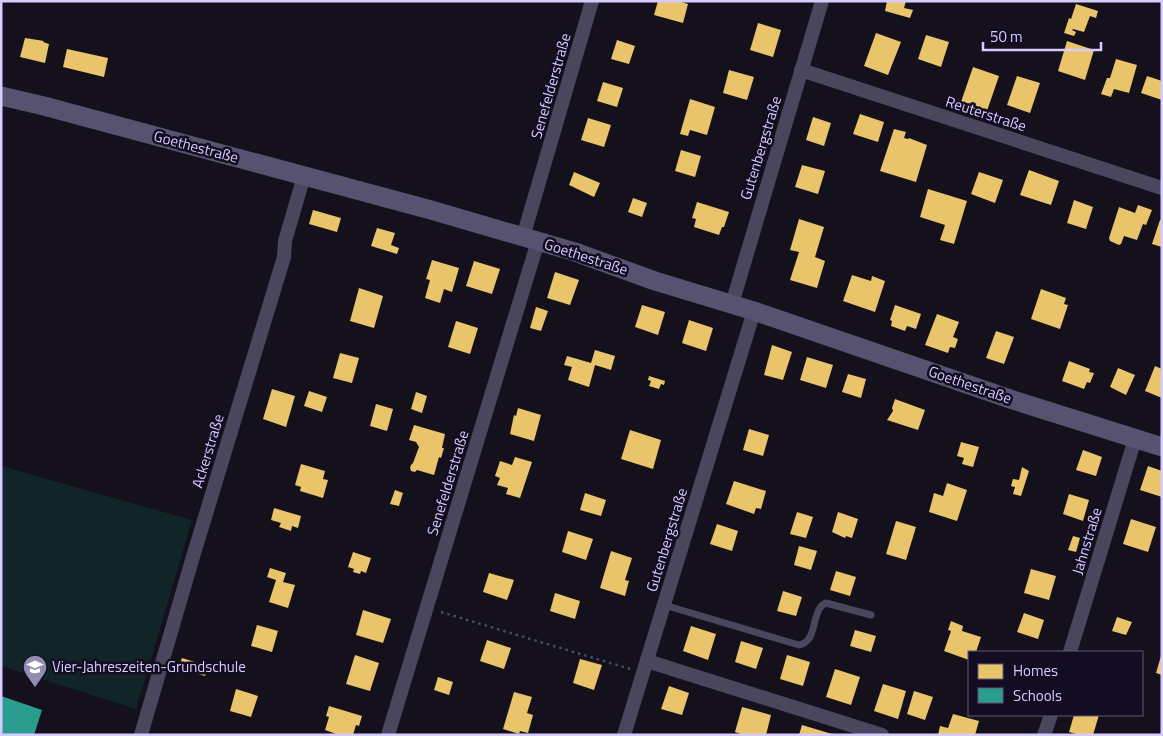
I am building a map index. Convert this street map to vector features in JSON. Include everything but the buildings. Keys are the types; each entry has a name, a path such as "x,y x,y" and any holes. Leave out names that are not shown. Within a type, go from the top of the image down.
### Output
{"street":[{"name":"Senefelderstraße","path":"388,735 427,608 530,239 592,1"},
{"name":"Gutenbergstraße","path":"732,304 822,1"},
{"name":"Reuterstraße","path":"801,70 1162,188"},
{"name":"Goethestraße","path":"1,96 431,210 575,252 655,281 754,311 1013,400 1162,447"},
{"name":"Ackerstraße","path":"141,735 197,542 284,257 285,241 304,176"},
{"name":"Gutenbergstraße","path":"624,735 754,311"},
{"name":"Jahnstraße","path":"1070,651 1135,439"},
{"path":"645,667 882,735"},
{"path":"1044,735 1050,716"}],"lane":[{"name":"Gutenbergstraße","path":"664,606 799,645 804,644 808,639 819,608 826,602 871,615"}],"path":[{"path":"427,608 645,667"}],"green space":[{"path":"1,466 192,520 136,709 1,666"}],"place":[{"name":"Vier-Jahreszeiten-Grundschule","path":"35,688"}]}
